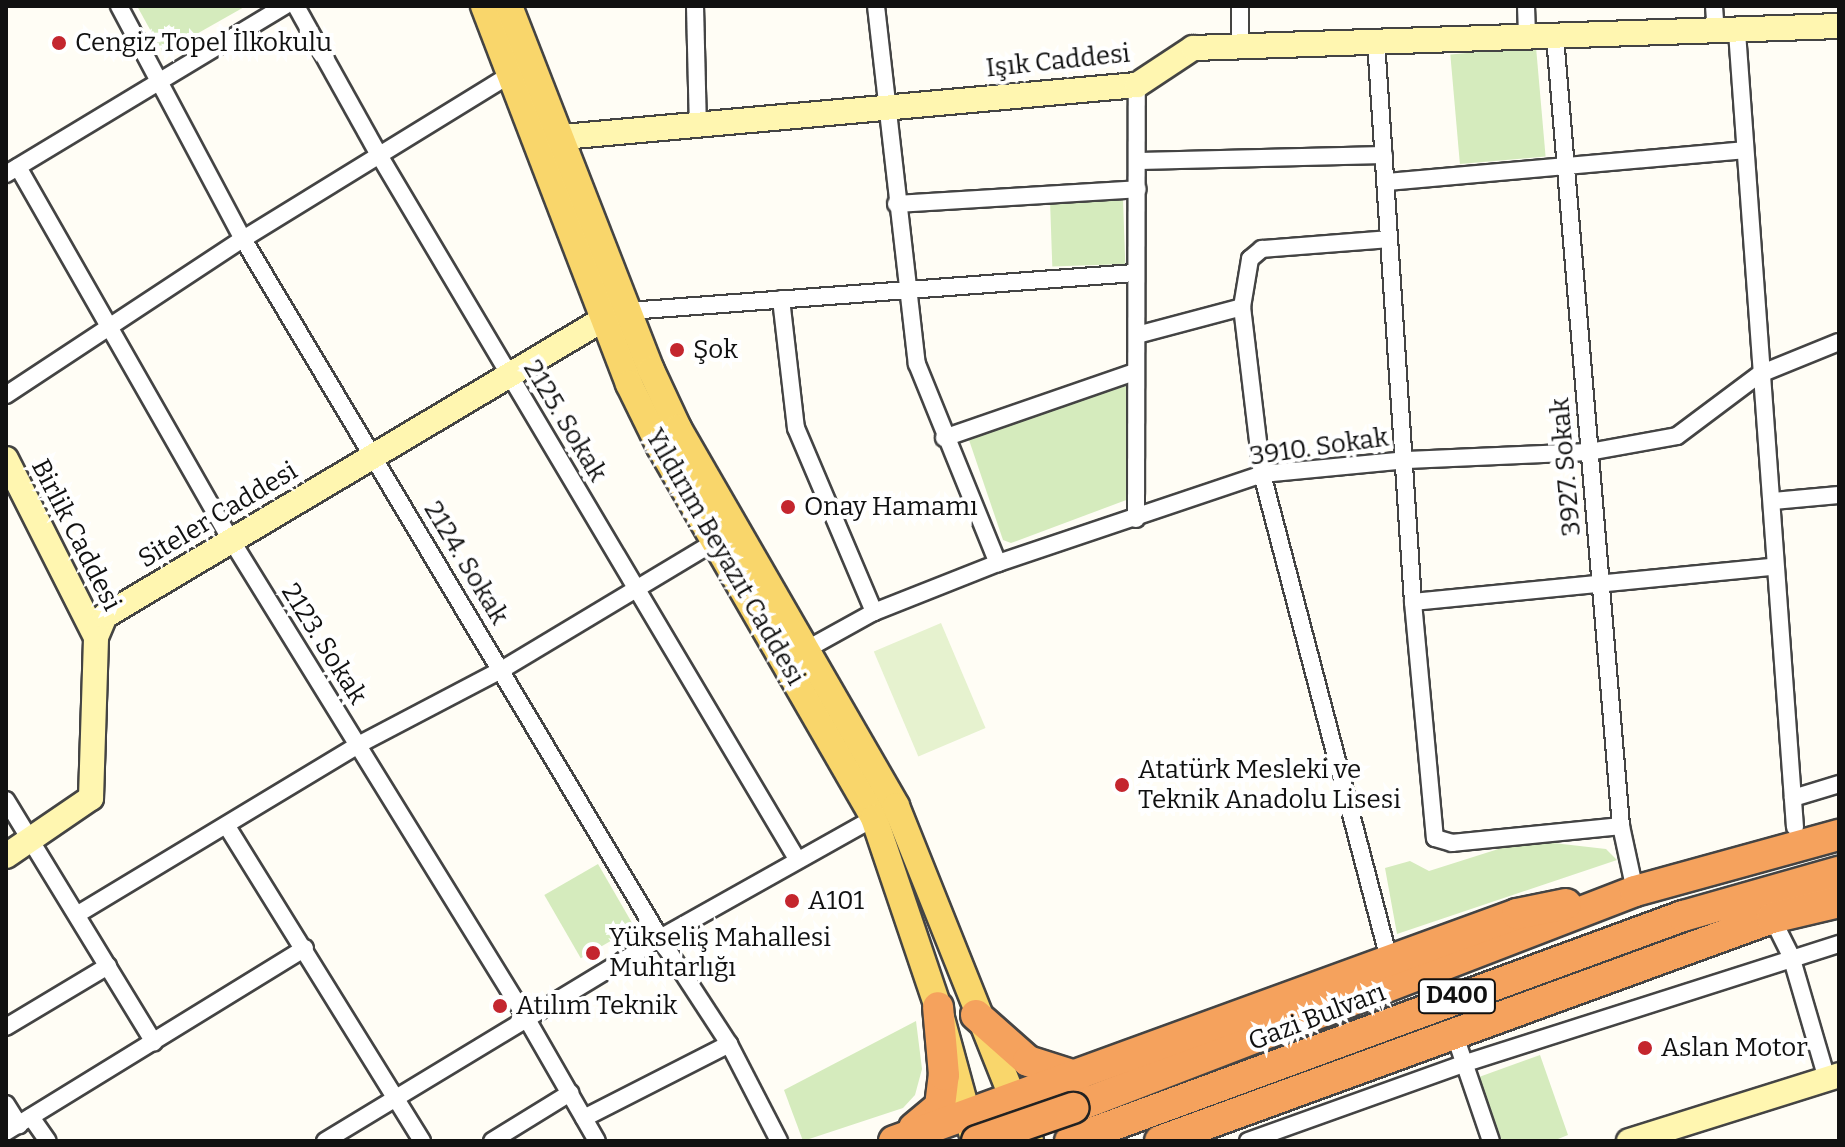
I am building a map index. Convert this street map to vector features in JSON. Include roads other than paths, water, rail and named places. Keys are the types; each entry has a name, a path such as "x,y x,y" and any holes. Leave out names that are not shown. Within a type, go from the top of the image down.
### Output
{"highway":[{"path":"1711,868 1794,812 1839,814"},
{"name":"Gazi Bulvarı","path":"976,1141 1073,1108 1635,891 1839,835"},
{"name":"Gazi Bulvarı","path":"1075,1139 1683,916 1839,872"},
{"path":"893,1141 964,1109 1078,1077 1517,914 1635,891"},
{"path":"1160,1141 1772,918 1839,902"},
{"path":"1454,1033 1683,916"},
{"path":"893,1141 932,1117 940,1106 944,1075 938,1007"},
{"path":"976,1015 1028,1061 1078,1077"}],"main road":[{"name":"Yıldırım Beyazıt Caddesi","path":"484,6 510,75 618,314 678,428 809,648 896,806 976,1015 1016,1096 1030,1141"},
{"name":"Yıldırım Beyazıt Caddesi","path":"509,6 563,137 618,314 629,384 660,447 874,818 938,1007 964,1109 976,1141"}],"street":[{"name":"2124. Sokak","path":"119,6 157,84 243,239 503,669 660,938 729,1044 779,1141"},
{"path":"12,170 285,6"},
{"name":"2125. Sokak","path":"296,6 379,155 638,586 797,859"},
{"path":"695,6 698,125"},
{"path":"876,6 896,204 917,364 944,438 998,563"},
{"path":"1240,6 1240,46"},
{"path":"1526,6 1527,37"},
{"path":"1714,6 1726,32 1744,150 1760,374 1773,501 1772,567 1794,812 1839,784"},
{"name":"Işık Caddesi","path":"563,137 1137,85 1193,48 1839,26"},
{"name":"3927. Sokak","path":"1555,37 1563,165 1621,826 1635,891"},
{"path":"1376,41 1407,460 1413,602 1435,838 1452,843 1621,826"},
{"path":"6,395 243,239 510,75"},
{"path":"1136,519 1137,335 1134,273 1139,161 1137,85"},
{"path":"1387,182 1744,150"},
{"path":"1139,161 1384,155"},
{"name":"2123. Sokak","path":"12,170 112,327 230,538 528,1021 597,1141"},
{"path":"896,204 1138,189"},
{"path":"1389,239 1262,249 1250,259 1242,307 1262,474 1389,959"},
{"path":"618,314 907,287 1134,273"},
{"path":"781,299 796,428 874,612"},
{"path":"1137,335 1242,307"},
{"name":"Siteler Caddesi","path":"96,637 105,616 230,538 509,374 618,314"},
{"name":"3910. Sokak","path":"809,648 874,612 998,563 1262,474 1407,460 1589,452 1677,436 1760,374 1839,342"},
{"path":"944,438 1135,372"},
{"name":"Birlik Caddesi","path":"6,459 96,637"},
{"path":"1773,501 1839,495"},
{"path":"78,914 228,828 358,745 503,669 716,541"},
{"path":"1413,602 1772,567"},
{"path":"6,856 91,798 96,637"},
{"path":"6,800 154,1042"},
{"path":"325,1141 528,1021 660,938 874,818"},
{"path":"228,828 422,1141"},
{"path":"1629,1141 1671,1135 1836,1078 1791,956 1772,918"},
{"path":"1248,1141 1463,1064 1791,956 1839,944"},
{"path":"19,1125 305,948"},
{"path":"6,1027 108,966"},
{"path":"1454,1033 1491,1141"},
{"path":"584,1118 729,1044"},
{"path":"492,1141 570,1093"},
{"path":"6,1104 19,1125 48,1141"}],"place":[{"name":"Cengiz Topel İlkokulu","path":"59,43"},
{"name":"Şok","path":"677,350"},
{"name":"Onay Hamamı","path":"788,507"},
{"name":"Atatürk Mesleki ve Teknik Anadolu Lisesi","path":"1122,785"},
{"name":"A101","path":"792,901"},
{"name":"Yükseliş Mahallesi Muhtarlığı","path":"593,953"},
{"name":"Atılım Teknik","path":"500,1006"},
{"name":"Aslan Motor","path":"1645,1048"}]}
